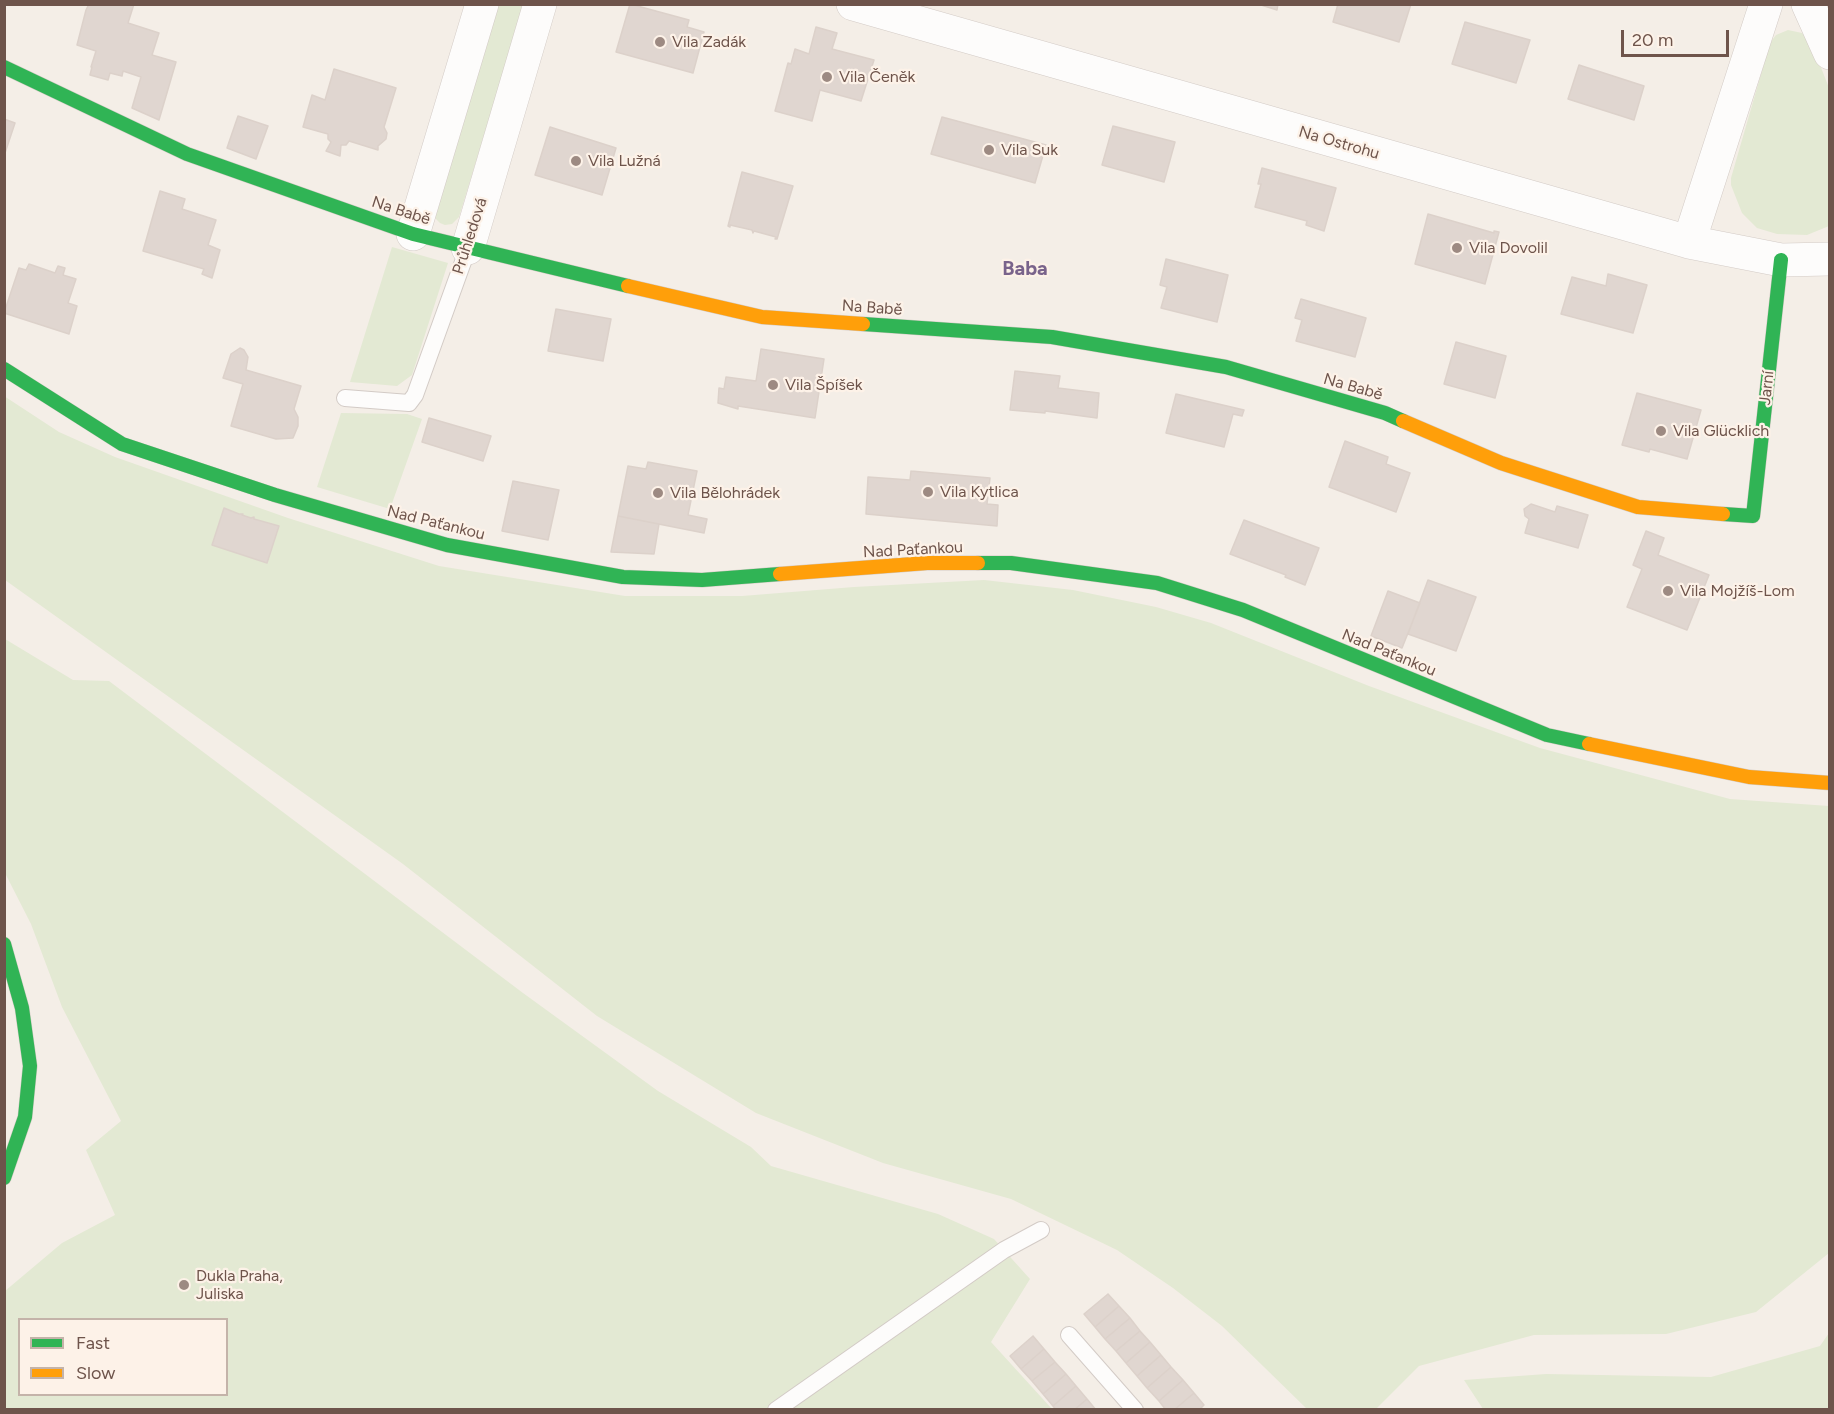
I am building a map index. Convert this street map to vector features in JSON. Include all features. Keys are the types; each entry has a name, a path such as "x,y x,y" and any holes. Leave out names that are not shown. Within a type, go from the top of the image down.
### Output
{"street":[{"path":"413,234 482,4"},
{"name":"Průhledová","path":"468,248 540,4"},
{"name":"Na Ostrohu","path":"853,4 1689,242 1781,260 1830,259"},
{"path":"1689,242 1766,4"},
{"path":"1808,4 1830,53"},
{"name":"Na Babě","path":"4,67 187,154 413,234 762,317 1052,337 1226,367 1385,413 1501,463 1638,507 1753,516"},
{"name":"Jarní","path":"1753,516 1781,260"},
{"name":"Nad Paťankou","path":"4,369 122,444 275,495 447,545 623,577 702,580 927,563 1011,563 1157,583 1243,610 1547,735 1749,777 1830,783"},
{"path":"4,944 22,1008 30,1066 25,1117 4,1178"}],"lane":[{"name":"Průhledová","path":"345,398 409,402 415,395 468,248"},
{"path":"776,1410 1004,1250 1041,1230"},
{"path":"1069,1335 1135,1410"}],"green space":[{"path":"497,5 524,5 459,217 452,224 445,225 434,217"},
{"path":"1788,30 1802,33 1807,39 1815,52 1829,88 1829,226 1807,235 1777,234 1757,228 1742,213 1731,185 1731,178 1770,43 1776,35"},
{"path":"392,247 448,263 412,375 397,386 350,382"},
{"path":"4,396 59,432 115,457 288,518 439,566 625,596 742,596 984,580 1073,590 1156,607 1211,623 1369,686 1540,748 1730,799 1829,806 1829,1253 1756,1312 1666,1334 1534,1335 1419,1366 1376,1409 1307,1409 1222,1326 1173,1288 1117,1250 1011,1199 883,1163 756,1113 597,1016 403,864 5,580"},
{"path":"341,413 407,414 422,419 390,509 317,487"},
{"path":"5,639 73,680 109,681 523,993 658,1091 751,1147 771,1166 938,1214 994,1239 1030,1279 991,1342 1052,1409 5,1409 5,1291 62,1243 115,1215 86,1150 121,1121 62,1007 31,924 5,873"},
{"path":"1829,1333 1829,1409 1483,1409 1464,1380 1546,1374 1711,1377 1820,1346"}],"building":[{"path":"89,4 134,4 128,23 159,33 152,55 176,62 159,120 132,108 141,77 123,71 122,76 110,73 108,80 90,75 96,51 77,45"},
{"name":"Vila Zadák","path":"630,4 689,20 687,27 704,32 693,73 616,52"},
{"path":"1258,4 1278,4 1277,10"},
{"path":"1338,4 1411,4 1399,42 1333,22"},
{"path":"1465,22 1530,40 1516,83 1452,64"},
{"name":"Vila Čeněk","path":"816,27 837,33 832,49 874,60 861,101 820,90 812,121 775,111 788,63 791,64 795,49 809,54"},
{"path":"1579,65 1644,86 1634,120 1568,99"},
{"path":"334,69 396,88 384,127 387,133 386,139 378,146 378,150 349,141 346,145 341,145 340,156 326,151 331,142 328,134 303,127 312,95 325,100"},
{"path":"238,116 268,126 256,159 227,148"},
{"name":"Vila Suk","path":"942,117 1046,145 1035,183 931,154"},
{"path":"4,119 15,123 4,156"},
{"path":"1113,126 1175,142 1164,182 1102,165"},
{"name":"Vila Lužná","path":"550,127 616,148 602,195 535,175"},
{"path":"1262,168 1336,188 1324,231 1306,225 1307,221 1255,207 1261,184 1258,184"},
{"path":"742,172 793,186 777,239 754,231 753,233 752,230 728,226"},
{"path":"160,191 185,199 182,209 216,220 208,245 220,250 212,278 202,274 204,269 143,251"},
{"name":"Vila Dovolil","path":"1428,214 1494,233 1494,231 1499,232 1485,284 1415,264"},
{"path":"1166,259 1228,275 1217,322 1161,308 1167,287 1160,285"},
{"path":"29,264 55,273 58,266 65,268 63,275 76,279 68,303 77,306 69,334 4,313 19,268 26,270"},
{"path":"1608,274 1647,285 1633,333 1561,314 1572,277 1606,286"},
{"path":"1301,299 1366,318 1355,357 1296,341 1302,320 1295,318"},
{"path":"556,309 611,319 603,361 548,351"},
{"path":"1456,342 1506,356 1495,398 1444,384"},
{"path":"240,348 248,357 246,370 301,386 294,409 298,417 298,426 293,438 276,439 231,426 243,384 223,378 231,354"},
{"name":"Vila Špíšek","path":"761,349 824,359 815,418 738,406 738,409 718,403 719,388 724,389 726,377 756,381"},
{"path":"1015,371 1060,376 1058,388 1099,393 1097,418 1045,411 1045,413 1010,410"},
{"name":"Vila Glücklich","path":"1637,393 1701,410 1687,459 1650,449 1649,452 1622,445"},
{"path":"1176,394 1244,410 1242,416 1233,414 1224,447 1166,433"},
{"path":"429,418 491,436 483,461 422,442"},
{"path":"1345,441 1388,457 1386,464 1410,473 1396,512 1329,487"},
{"name":"Vila Bělohrádek","path":"648,462 697,471 688,515 707,519 704,533 618,516 628,466 646,469"},
{"name":"Vila Kytlica","path":"911,471 990,478 987,504 998,505 997,526 866,514 868,477 910,480"},
{"path":"513,481 559,490 548,540 502,531"},
{"path":"1531,504 1555,512 1557,506 1588,515 1578,548 1525,533 1529,519 1525,516 1524,509"},
{"path":"224,508 279,526 267,563 212,545"},
{"path":"618,516 659,524 654,554 611,552"},
{"path":"1244,520 1319,548 1305,585 1285,577 1286,575 1230,554"},
{"name":"Vila Mojžíš-Lom","path":"1646,531 1664,538 1658,555 1709,575 1687,630 1627,607 1642,569 1633,565"},
{"path":"1428,580 1476,597 1456,651 1408,634"},
{"path":"1388,591 1420,603 1402,648 1371,636"},
{"path":"1108,1294 1119,1306 1095,1327 1084,1314"},
{"path":"1119,1306 1130,1318 1105,1339 1095,1327"},
{"path":"1130,1318 1140,1331 1116,1351 1105,1339"},
{"path":"1140,1331 1150,1342 1126,1363 1116,1351"},
{"path":"1033,1336 1044,1349 1021,1369 1010,1356"},
{"path":"1150,1342 1161,1355 1137,1376 1126,1363"},
{"path":"1044,1349 1055,1362 1032,1381 1021,1369"},
{"path":"1161,1355 1171,1367 1147,1388 1137,1376"},
{"path":"1055,1362 1066,1374 1043,1394 1032,1381"},
{"path":"1171,1367 1183,1380 1159,1401 1147,1388"},
{"path":"1066,1374 1076,1386 1053,1406 1043,1394"},
{"path":"1183,1380 1194,1393 1174,1410 1166,1410 1159,1401"},
{"path":"1076,1386 1087,1399 1074,1410 1056,1410 1053,1406"},
{"path":"1194,1393 1204,1405 1199,1410 1174,1410"},
{"path":"1087,1399 1096,1410 1074,1410"}],"traffic: fast":[{"path":"4,67 187,154 413,234 628,286"},
{"path":"1723,514 1753,516 1781,260"},
{"path":"863,324 1052,337 1226,367 1385,413 1403,421"},
{"path":"4,369 122,444 275,495 447,545 623,577 702,580 780,574"},
{"path":"978,563 1011,563 1157,583 1243,610 1547,735 1589,744"},
{"path":"4,944 22,1008 30,1066 25,1117 4,1178"}],"traffic: slow":[{"path":"628,286 762,317 863,324"},
{"path":"1403,421 1501,463 1638,507 1723,514"},
{"path":"780,574 927,563 978,563"},
{"path":"1589,744 1749,777 1830,783"}],"place":[{"name":"Vila Zadák","path":"660,42"},
{"name":"Vila Čeněk","path":"827,77"},
{"name":"Vila Suk","path":"989,150"},
{"name":"Vila Lužná","path":"576,161"},
{"name":"Vila Dovolil","path":"1457,248"},
{"name":"Vila Špíšek","path":"773,385"},
{"name":"Vila Glücklich","path":"1661,431"},
{"name":"Vila Kytlica","path":"928,492"},
{"name":"Vila Bělohrádek","path":"658,493"},
{"name":"Vila Mojžíš-Lom","path":"1668,591"},
{"name":"Dukla Praha, Juliska","path":"184,1285"}],"district":[{"name":"Baba","path":"1025,269"}]}
